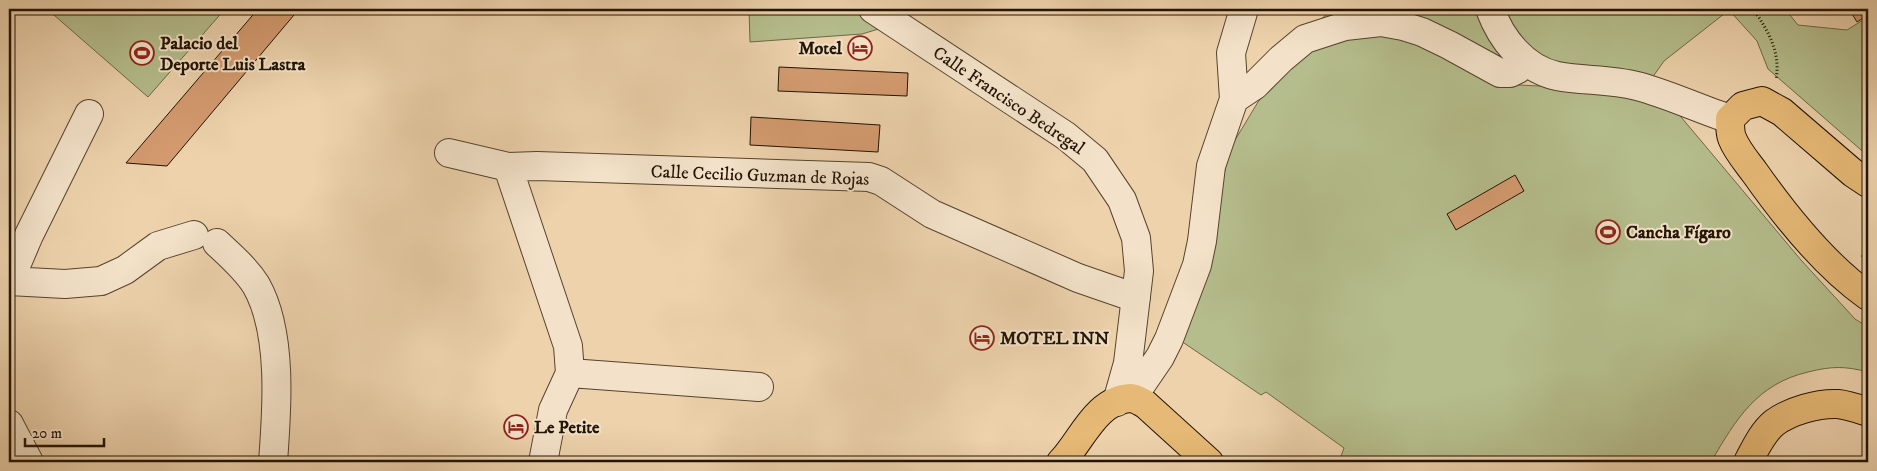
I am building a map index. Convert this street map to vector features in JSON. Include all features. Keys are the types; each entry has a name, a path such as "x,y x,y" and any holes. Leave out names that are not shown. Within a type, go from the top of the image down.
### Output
{"main road":[{"path":"1868,183 1853,173 1782,112 1762,101 1743,106 1730,120 1731,136 1739,151 1773,199 1813,246 1855,287 1868,296"},
{"path":"1061,462 1100,411 1124,400 1145,404 1210,462"},
{"path":"1748,462 1758,444 1774,424 1794,413 1818,405 1838,404 1868,412"}],"street":[{"name":"Calle Francisco Bedregal","path":"873,9 891,34 1066,136 1095,160 1122,200 1136,238 1139,271 1124,400"},
{"path":"1124,400 1160,357 1169,339 1197,265 1202,241 1210,166 1234,99 1231,53 1244,9"},
{"path":"1490,9 1502,35 1525,61 1544,72 1557,76 1635,85 1730,120"},
{"path":"1234,99 1255,85 1281,59 1305,39 1345,26 1381,22 1403,26 1422,32 1449,45 1500,73 1510,73 1518,69 1525,61"},
{"path":"89,114 29,235 9,281 65,284 101,281 125,270 158,246 206,239 240,265 256,286 267,314 273,339 276,377 273,462"},
{"name":"Calle Cecilio Guzman de Rojas","path":"448,152 508,167 547,166 869,177 881,181 932,214 1078,278 1136,298"},
{"path":"508,167 568,346 570,373 553,410 543,462"},
{"path":"570,373 759,387"},
{"path":"9,424 28,462"}],"path":[{"path":"1753,9 1772,40 1778,68 1777,79 1762,94 1762,101"}],"green space":[{"name":"Palacio del Deporte Luis Lastra","path":"47,9 225,9 148,97"},
{"path":"749,9 854,9 882,28 862,34 750,42"},
{"path":"1333,9 1476,9 1486,31 1508,62 1481,53 1321,23 1320,20"},
{"path":"1502,9 1785,9 1798,25 1847,30 1868,17 1868,156 1768,69 1757,41 1729,10 1664,61 1652,78 1553,63 1534,52 1517,34"},
{"path":"1378,33 1407,38 1481,77 1519,85 1580,88 1627,95 1676,111 1801,260 1855,319 1868,327 1868,372 1845,368 1824,369 1808,372 1775,385 1761,394 1739,418 1711,462 1339,462 1344,448 1266,392 1261,395 1181,341 1222,185 1229,150 1258,102 1288,63 1314,47 1351,35"}],"building":[{"path":"258,9 299,9 167,166 126,163"},
{"path":"1849,9 1868,9 1868,15 1857,22"},
{"path":"779,67 908,73 907,96 778,91"},
{"path":"751,117 880,125 878,152 750,145"},
{"path":"1515,175 1524,191 1456,230 1447,214"}],"place":[{"name":"Motel","path":"860,48"},
{"name":"Palacio del Deporte Luis Lastra","path":"142,53"},
{"name":"Cancha Fígaro","path":"1608,232"},
{"name":"MOTEL INN","path":"982,338"},
{"name":"Le Petite","path":"516,427"}]}
